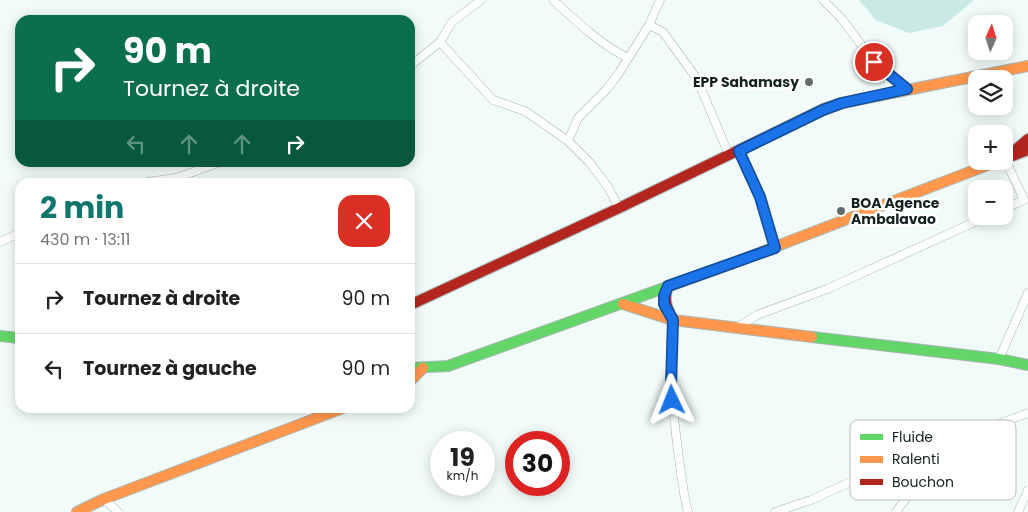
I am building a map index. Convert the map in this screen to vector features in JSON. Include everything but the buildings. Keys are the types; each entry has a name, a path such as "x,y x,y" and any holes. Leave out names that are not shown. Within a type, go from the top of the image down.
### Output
{"street":[{"path":"415,62 440,42 452,22 481,0"},
{"path":"553,0 618,53 628,58"},
{"path":"568,141 578,118 607,89 628,58 649,25 660,0"},
{"path":"823,0 842,19 874,62 907,89"},
{"path":"649,25 663,32 697,79 729,155"},
{"path":"440,42 493,100 525,111 568,141 590,163 608,187 619,208"},
{"path":"415,303 619,208 823,110 842,103 907,89 1028,66"},
{"path":"1013,151 1028,139"},
{"path":"1013,156 1028,150"},
{"path":"739,151 760,197 775,248"},
{"path":"182,178 209,167"},
{"path":"415,368 448,366 775,248 976,170"},
{"path":"1008,170 1028,208"},
{"path":"1013,205 1024,200"},
{"path":"738,327 757,315 827,289 968,225"},
{"path":"0,242 15,234"},
{"path":"668,286 664,296 664,304 673,320 672,394 674,428 684,498 688,512"},
{"path":"999,359 1028,293"},
{"path":"623,304 673,320 999,359 1028,365"},
{"path":"0,336 15,338"},
{"path":"415,376 423,368"},
{"path":"77,512 104,499 330,413"},
{"path":"1010,420 1028,413"},
{"path":"775,512 811,500 850,482"},
{"path":"1018,512 1028,490"},
{"path":"104,499 118,512"},
{"path":"896,512 905,500"}],"green space":[{"path":"859,0 974,0 943,26 909,33 876,20"}],"traffic: fast":[{"path":"415,368 448,366 733,263"},
{"path":"0,336 15,338"},
{"path":"812,337 999,359 1028,365"}],"traffic: slow":[{"path":"805,118 823,109 842,103 1028,66"},
{"path":"733,263 975,170"},
{"path":"623,304 673,320 812,337"},
{"path":"415,376 423,368"},
{"path":"77,512 104,499 330,413"}],"traffic: jam":[{"path":"415,303 619,208 805,118"},
{"path":"1013,152 1028,139"},
{"path":"1013,156 1028,150"},
{"path":"668,286 666,303 673,320"}],"place":[{"name":"EPP Sahamasy","path":"809,82"},
{"name":"BOA Agence Ambalavao","path":"841,211"}],"route":[{"path":"672,400 673,320 664,304 664,296 668,286 775,248 760,197 739,151 823,110 842,103 907,89 874,62"}]}
